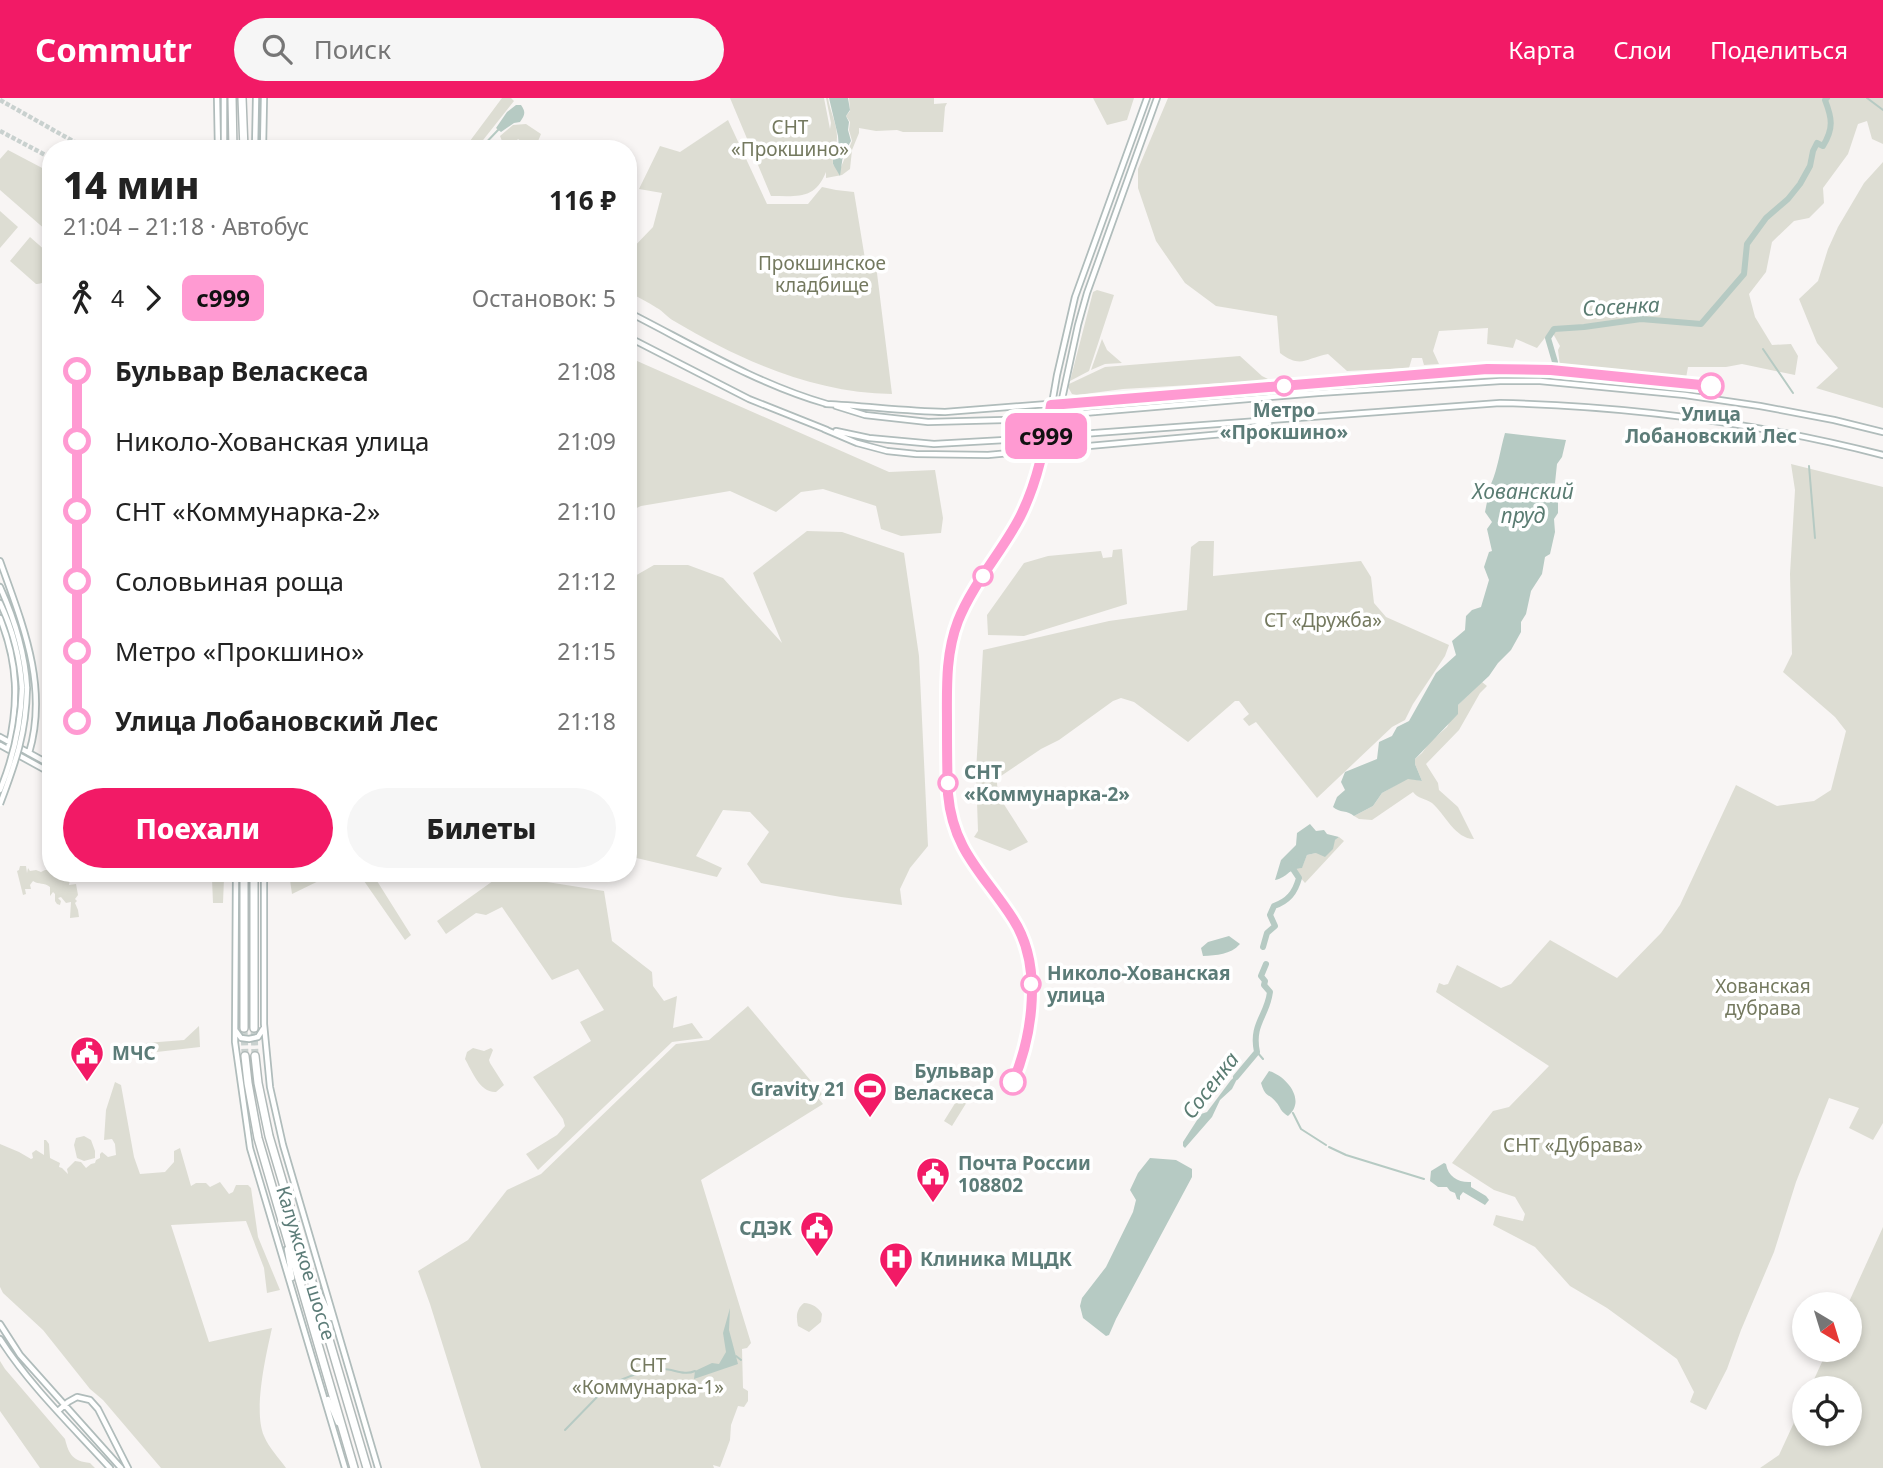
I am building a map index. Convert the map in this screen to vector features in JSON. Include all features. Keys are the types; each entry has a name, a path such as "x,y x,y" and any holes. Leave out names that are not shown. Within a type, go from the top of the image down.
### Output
{"highway":[{"path":"232,98 233,140"},
{"path":"242,98 244,140"},
{"path":"244,882 244,1028"},
{"path":"254,882 254,1028"},
{"name":"Калужское шоссе","path":"255,1055 269,1136 367,1468"},
{"name":"Калужское шоссе","path":"245,1056 253,1113 354,1468"}],"main road":[{"path":"216,98 218,140"},
{"path":"224,98 224,140"},
{"path":"256,98 256,140"},
{"path":"262,140 264,98"},
{"path":"1044,450 1051,405 1076,297 1147,98"},
{"path":"1051,450 1087,293 1157,98"},
{"path":"637,317 795,394 865,415 928,422 1004,420 1318,393 1500,381 1540,381 1760,406 1883,432"},
{"path":"637,342 749,399 857,443 887,451 988,455 1051,450 1223,434 1282,419"},
{"path":"826,404 945,412 1251,388 1318,393"},
{"path":"824,429 869,438 934,444 1500,403 1553,404 1765,429 1883,455"},
{"path":"0,561 28,642 34,670 36,712 29,753"},
{"path":"0,587 24,654 24,728 19,751 0,804"},
{"path":"0,603 19,657 24,688 15,749 0,790"},
{"path":"0,618 9,643 16,687 8,749"},
{"path":"0,737 42,760"},
{"path":"0,745 42,768"},
{"path":"236,882 235,1042 250,1147 345,1468"},
{"path":"264,882 264,1024 276,1119 378,1468"},
{"path":"235,1027 241,1038 249,1039 258,1037 264,1024"},
{"path":"284,1228 295,1296"},
{"path":"309,1272 337,1332"},
{"path":"0,1324 20,1355 121,1468"},
{"path":"0,1339 14,1360 110,1468"},
{"path":"318,1375 348,1450"},
{"path":"58,1411 76,1397 93,1402 128,1468"}],"green space":[{"path":"502,98 511,98 514,101 483,140 471,140"},
{"name":"СНТ «Прокшино»","path":"730,98 824,98 830,129 828,98 837,132 833,165 841,167 852,141 850,122 846,116 850,111 849,98 934,98 934,104 947,103 943,132 876,131 859,128 852,150 850,169 842,175 826,178 826,172 822,181 811,192 771,196"},
{"path":"1093,98 1134,98 1127,120 1107,125"},
{"path":"1168,98 1883,98 1883,144 1872,139 1867,121 1858,124 1848,154 1823,188 1824,203 1809,218 1794,221 1772,242 1766,272 1749,294 1755,317 1772,345 1791,344 1798,356 1795,375 1742,364 1726,367 1688,367 1686,378 1560,366 1560,346 1551,330 1537,348 1516,339 1513,348 1487,344 1488,328 1439,331 1433,351 1439,364 1424,365 1422,358 1412,358 1409,368 1347,371 1328,354 1304,361 1287,358 1280,353 1277,316 1216,306 1185,283 1156,241 1138,188 1138,169"},
{"name":"Прокшинское кладбище","path":"728,120 767,204 808,204 822,187 854,192 866,265 876,265 892,394 834,388 778,372 725,349 637,297 637,244 653,227 662,193 639,189 660,146 680,152"},
{"path":"526,124 541,134 538,140 502,140 500,136 513,125"},
{"path":"8,150 42,168 42,227 0,190 0,159"},
{"path":"1883,162 1883,408 1816,388 1838,368 1817,343 1799,299 1818,281 1838,227 1864,183"},
{"path":"0,211 18,227 0,248"},
{"path":"30,237 42,248 42,282 36,284 10,261"},
{"path":"1097,290 1114,295 1089,371 1070,381 1093,292"},
{"path":"1102,339 1107,350 1122,363 1105,364 1091,370"},
{"path":"1240,356 1268,379 1123,389 1077,395 1072,394 1068,387 1069,384 1105,367"},
{"path":"637,361 889,472 935,470 943,518 941,533 901,536 881,529 876,506 823,489 801,492 776,512 730,491 637,508"},
{"name":"Хованская дубрава","path":"1791,464 1883,487 1883,1123 1873,1140 1849,1128 1859,1108 1829,1098 1796,1182 1774,1252 1727,1369 1706,1410 1690,1402 1694,1392 1677,1359 1607,1308 1570,1286 1535,1247 1493,1225 1496,1215 1523,1221 1525,1214 1515,1197 1494,1190 1452,1163 1493,1111 1509,1107 1549,1066 1436,992 1439,983 1448,984 1457,965 1501,988 1511,984 1550,940 1617,978 1661,933 1680,905 1736,785 1777,806 1814,801 1831,790 1846,731 1835,717 1783,672 1792,654 1790,574 1795,490"},
{"path":"807,531 842,532 904,553 919,656 928,846 910,868 900,889 902,905 761,883 747,864 769,832 750,812 723,810 696,856 722,868 717,877 637,858 637,575 654,565 688,565 723,578 782,643 753,573"},
{"name":"СНТ «Коммунарка-2»","path":"1199,541 1214,541 1213,576 1361,561 1371,577 1374,603 1386,617 1449,645 1445,656 1405,720 1392,727 1317,798 1256,722 1249,726 1243,719 1249,714 1239,701 1235,701 1188,742 1134,702 1121,698 998,778 998,795 1028,842 1010,851 974,837 978,831 976,772 983,650 1109,621 1187,610 1191,547"},
{"path":"1122,549 1127,604 1024,636 988,635 987,615 1024,563 1048,556 1101,551 1103,558 1112,557 1113,550"},
{"path":"1482,682 1487,686 1480,693 1459,730 1426,764 1438,783 1439,790 1458,807 1474,839 1461,835 1432,803 1413,792 1372,820 1354,816 1373,806 1382,793 1408,778 1422,781 1415,759 1447,727 1458,705"},
{"path":"1339,837 1344,841 1305,883 1293,869 1302,867 1307,855 1316,853"},
{"path":"20,866 26,866 27,873 28,868 30,871 42,872 42,882 76,884 78,895 75,903 79,917 70,918 71,902 66,903 61,897 58,898 60,905 57,904 55,894 53,892 50,896 50,887 46,885 33,881 31,889 25,889 26,894 23,895 17,871"},
{"path":"212,882 224,882 223,903 213,903"},
{"path":"290,882 317,882 292,894"},
{"path":"365,882 378,882 411,935 405,940"},
{"path":"491,882 547,882 604,891 612,941 652,972 653,986 664,1001 677,996 673,1028 692,1023 703,1038 672,1042 538,1170 526,1154 557,1135 565,1126 563,1119 533,1077 591,1041 580,1022 604,1010 578,969 552,980 502,907 486,915 476,913 446,934 437,921"},
{"name":"СНТ «Коммунарка-1»","path":"748,1006 822,1094 818,1098 823,1104 701,1180 751,1343 742,1349 743,1388 748,1391 748,1401 744,1407 738,1406 720,1467 481,1468 418,1271 468,1240 507,1190 541,1174 676,1044 709,1040"},
{"path":"199,1026 200,1047 148,1053 146,1043 184,1040"},
{"path":"473,1048 493,1050 489,1060 504,1085 496,1092 481,1085 465,1059 467,1052"},
{"path":"115,1082 121,1085 134,1157 140,1174 165,1172 174,1162 174,1151 180,1148 191,1186 206,1183 210,1187 220,1182 229,1194 236,1185 248,1185 251,1188 258,1237 280,1290 267,1293 264,1268 246,1221 171,1225 209,1342 272,1328 260,1398 261,1425 269,1445 286,1468 161,1468 103,1400 90,1389 43,1330 3,1293 0,1287 0,1144 31,1159 36,1150 44,1155 46,1140 50,1158 60,1163 59,1167 68,1174 67,1169 75,1161 81,1162 86,1168 100,1158 102,1152 108,1157 116,1155 112,1139 104,1140 106,1110"},
{"path":"962,1092 970,1097 952,1126 944,1121"},
{"path":"84,1136 91,1140 95,1158 84,1161 77,1158 74,1145 76,1138"},
{"path":"1883,1227 1883,1468 1760,1468 1779,1455 1792,1427 1792,1446 1862,1446 1862,1376 1816,1376 1822,1362 1862,1362 1862,1292 1853,1292"},
{"path":"804,1303 815,1306 822,1314 821,1322 809,1332 797,1323 798,1311"},
{"path":"0,1361 65,1439 73,1456 95,1468 40,1468 0,1411"}],"water":[{"path":"829,98 848,98 850,110 846,116 851,141 843,155 840,176 833,164 833,156 839,149"},
{"path":"516,105 523,107 523,117 520,122 501,132 496,128 507,112"},
{"name":"Хованский пруд","path":"1505,433 1566,440 1562,457 1557,464 1555,483 1558,491 1558,513 1554,519 1555,532 1550,554 1545,557 1542,574 1531,591 1526,614 1521,622 1521,632 1511,650 1489,676 1458,705 1458,714 1415,759 1422,781 1408,779 1382,793 1373,806 1354,816 1338,810 1333,807 1337,797 1345,790 1341,782 1345,772 1377,759 1379,742 1392,736 1397,727 1409,721 1436,673 1456,655 1452,641 1465,630 1466,616 1481,607 1489,580 1484,567 1489,552 1492,551 1487,529 1492,522 1485,512 1485,497 1468,498 1482,484 1491,484"},
{"path":"1310,824 1316,831 1324,830 1327,834 1339,837 1335,840 1333,849 1325,857 1316,853 1307,855 1302,868 1275,880 1281,860 1296,845 1297,833"},
{"path":"1229,936 1240,944 1236,948 1218,955 1203,956 1201,948 1208,942"},
{"path":"1241,1071 1232,1089 1220,1100 1212,1117 1185,1148 1183,1142 1201,1114 1207,1112"},
{"path":"1269,1071 1282,1078 1295,1096 1293,1110 1288,1116 1263,1088 1261,1083"},
{"path":"1150,1158 1176,1160 1192,1169 1192,1177 1109,1335 1106,1336 1083,1318 1080,1306 1082,1298 1106,1267 1133,1212 1136,1200 1130,1190 1138,1173"},
{"path":"1444,1163 1455,1178 1471,1182 1471,1187 1486,1196 1489,1200 1485,1205 1463,1192 1460,1200 1457,1199 1455,1193 1447,1187 1438,1187 1430,1181 1431,1171"},
{"path":"730,1308 729,1330 738,1364 694,1379 695,1371 712,1363 719,1364 726,1352 723,1333"}],"waterway":[{"name":"Сосенка","path":"1555,362 1548,338 1554,329 1641,319 1701,324 1744,274 1747,244 1766,218 1788,199 1800,184 1810,166 1817,143 1823,146 1827,140 1830,128 1825,100 1827,98"},
{"path":"1867,98 1883,110"},
{"path":"489,140 499,129"},
{"path":"1763,349 1793,393"},
{"path":"1809,466 1815,538"},
{"name":"Сосенка","path":"1263,947 1267,933 1275,926 1270,915 1274,906 1290,896 1299,878 1293,869 1296,861"},
{"name":"Сосенка","path":"1236,1077 1257,1052 1256,1034 1270,992 1261,976 1266,964"},
{"path":"1257,1052 1263,1059"},
{"path":"1293,1113 1301,1129 1326,1145"},
{"path":"1329,1147 1346,1155 1424,1179"},
{"path":"736,1356 741,1360"},
{"path":"610,1385 649,1371 695,1371"},
{"path":"565,1430 599,1395"}],"tunnel":[{"path":"0,100 71,140"},
{"path":"0,131 42,153"},
{"path":"244,1028 245,1056"},
{"path":"254,1028 255,1056"}],"bus line":[{"name":"с999","path":"1013,1082 1022,1060 1029,1027 1030,964 1016,924 971,863 961,846 953,823 948,793 946,680 951,646 959,619 1029,498 1042,457 1051,405 1487,369 1551,370 1711,386"}],"place":[{"name":"Метро «Прокшино»","path":"1284,386"},
{"name":"Улица Лобановский Лес","path":"1711,386"},
{"name":"СНТ «Коммунарка-2»","path":"948,783"},
{"name":"Николо-Хованская улица","path":"1031,984"},
{"name":"Бульвар Веласкеса","path":"1013,1082"},
{"name":"МЧС","path":"87,1083"},
{"name":"Gravity 21","path":"870,1119"},
{"name":"Почта России 108802","path":"933,1204"},
{"name":"СДЭК","path":"817,1258"},
{"name":"Клиника МЦДК","path":"896,1289"}],"park label":[{"name":"СТ «Дружба»","path":"1323,620"},
{"name":"СНТ «Дубрава»","path":"1573,1145"}]}
